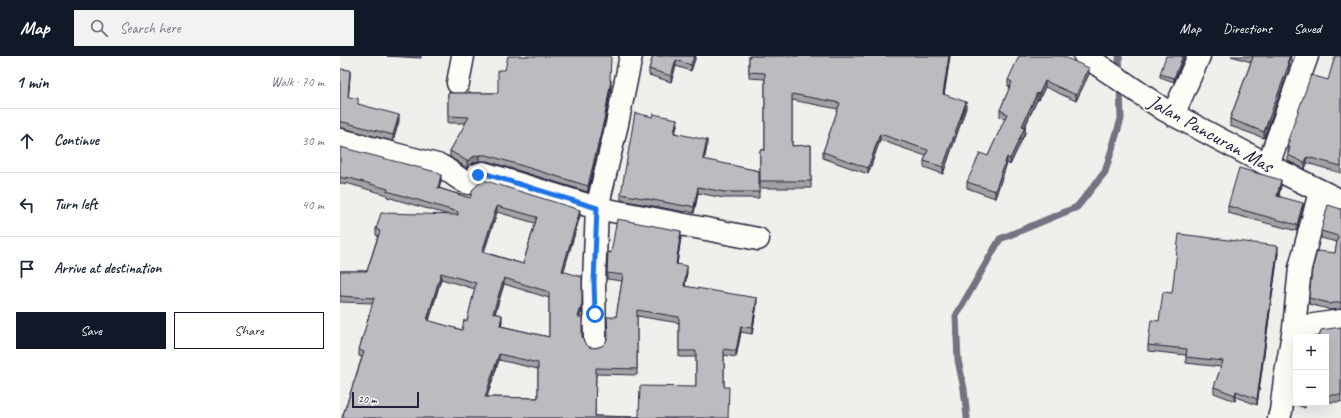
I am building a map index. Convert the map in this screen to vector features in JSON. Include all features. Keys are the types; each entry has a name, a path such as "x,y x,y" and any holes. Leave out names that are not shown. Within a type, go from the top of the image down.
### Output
{"street":[{"path":"458,83 462,56"},
{"path":"595,342 594,282 597,208 631,56"},
{"path":"1168,112 1199,56"},
{"path":"1268,165 1307,56"},
{"name":"Jalan Pancuran Mas","path":"1091,60 1168,112 1320,192 1341,201"},
{"path":"340,140 441,166 465,183 469,183 478,175 483,173 597,208 758,239"},
{"path":"1279,418 1294,328 1300,268 1320,192"},
{"path":"1294,328 1341,321"}],"building":[{"path":"508,56 611,56 611,80 605,115 588,186 487,155 479,155 467,161 450,151 469,117 448,116 448,93 498,93 498,70 505,70"},
{"path":"653,56 694,56 691,65 676,60 671,76 649,69"},
{"path":"749,56 949,56 943,94 966,102 943,167 924,161 928,150 880,134 868,168 823,152 840,103 792,94 792,146 811,145 811,181 760,181 760,150 765,150 765,73 749,72"},
{"path":"1019,56 1062,56 1089,68 1076,95 1045,81 1039,94 1037,93 1022,126 1025,127 1010,159 1007,157 995,191 967,182 980,153 988,156 1007,114 1000,110 1012,82 1008,80"},
{"path":"1166,56 1183,56 1174,78 1160,74"},
{"path":"1252,56 1290,56 1287,63 1289,64 1264,132 1230,119 1253,57"},
{"path":"1335,56 1341,56 1341,166 1307,157 1305,163 1288,155 1290,141 1288,140 1311,75 1328,80"},
{"path":"340,69 350,70 348,97 358,98 358,104 399,115 393,135 340,122"},
{"path":"635,113 653,117 653,114 677,119 674,133 707,140 703,159 759,171 759,192 724,192 698,187 694,207 621,194"},
{"path":"340,147 436,172 441,175 438,188 470,198 473,189 483,180 580,210 562,271 582,277 582,304 578,317 582,317 582,336 584,342 589,347 595,348 602,346 606,342 608,336 607,317 616,317 623,275 607,273 608,252 611,253 617,219 681,231 676,264 687,266 684,286 757,298 752,328 741,326 736,351 724,349 724,387 729,387 728,418 342,418 364,352 359,350 374,298 340,296 340,271 367,271 380,231 376,229 381,213 458,215 458,212 387,191 388,189 346,177 346,179 340,177","holes":["497,206 537,217 523,264 482,252","441,273 476,283 467,321 464,320 462,330 427,320","504,278 549,292 549,337 500,326 502,315 493,313","637,310 679,317 679,351 696,351 696,387 640,386 639,417 595,416 596,368 637,369","499,354 538,363 538,398 485,397"]},
{"path":"1239,168 1281,180 1277,196 1303,203 1297,225 1228,206"},
{"path":"1328,205 1341,209 1341,302 1328,304 1329,303 1309,298 1312,270 1317,251 1335,253 1338,236 1321,231"},
{"path":"1179,234 1278,246 1257,399 1236,391 1235,395 1214,387 1223,361 1186,357 1187,349 1148,345 1151,320 1159,321 1163,292 1172,293"},
{"path":"1341,327 1341,395 1329,395 1329,334 1320,334 1321,330"}],"waterway":[{"path":"1119,56 1120,74"},
{"path":"967,418 964,389 958,360 956,316 1000,239 1077,207 1105,172 1121,119 1120,84"}],"route":[{"path":"478,175 483,173 597,208 594,282 595,314"}]}
